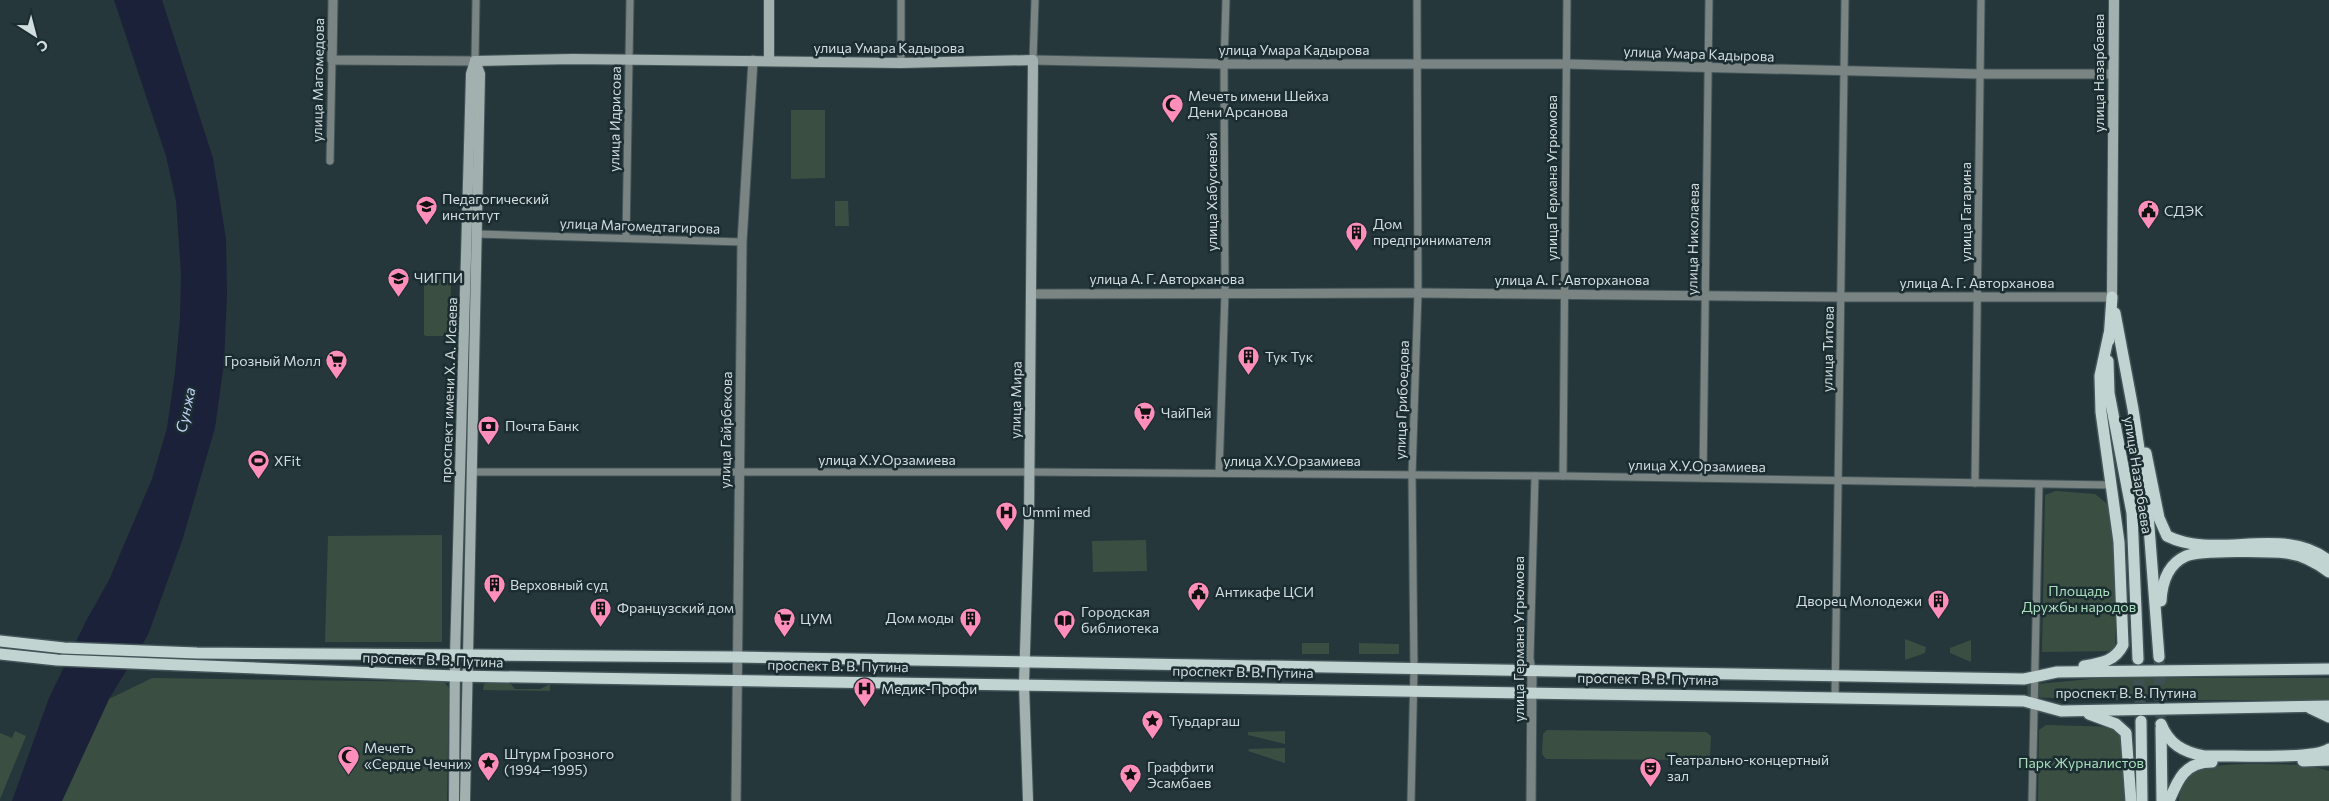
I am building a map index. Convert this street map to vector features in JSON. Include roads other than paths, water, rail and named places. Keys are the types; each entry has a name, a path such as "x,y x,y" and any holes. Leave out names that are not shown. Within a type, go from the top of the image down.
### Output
{"main road":[{"path":"769,0 769,60"},
{"name":"улица Назарбаева","path":"2114,0 2112,297 2109,334 2109,393 2132,513 2138,659"},
{"name":"улица Умара Кадырова","path":"475,61 769,60 900,63 1033,60"},
{"name":"улица Мира","path":"1028,801 1024,684 1029,472 1033,60"},
{"name":"проспект имени Х. А. Исаева","path":"465,801 480,74 475,61"},
{"name":"проспект имени Х. А. Исаева","path":"454,801 455,656 471,74 475,61"},
{"name":"улица Назарбаева","path":"2112,297 2134,409 2152,550 2159,657 2161,591 2164,579 2177,562 2186,556 2212,552 2288,553 2314,562 2329,572"},
{"path":"2057,672 2112,659 2118,655 2123,645 2120,542 2100,402 2100,376 2109,334"},
{"path":"2134,409 2150,468 2159,518 2167,536 2186,544 2278,544 2297,546 2322,556 2329,561"},
{"path":"460,472 473,472"},
{"name":"проспект В. В. Путина","path":"0,641 64,648 160,652 1025,662 2024,679 2057,672 2329,669"},
{"name":"проспект В. В. Путина","path":"0,654 57,660 455,676 2024,701 2060,711 2329,706"},
{"path":"2315,669 2329,663"},
{"path":"2306,707 2329,717"},
{"path":"2078,711 2116,724 2126,733 2131,801"},
{"path":"2141,721 2142,801"},
{"path":"2162,801 2161,724 2168,739 2174,745 2194,754 2204,756 2306,754 2324,752 2329,749"},
{"path":"2169,801 2181,776 2188,768 2200,762 2329,760"}],"street":[{"name":"улица Магомедова","path":"330,161 333,0"},
{"path":"332,60 475,61 476,0"},
{"name":"улица Идрисова","path":"626,238 630,0"},
{"path":"900,63 901,0"},
{"name":"улица Мира","path":"1033,60 1035,0"},
{"name":"улица Хабусиевой","path":"1219,473 1225,293 1224,64 1226,0"},
{"name":"улица Грибоедова","path":"1411,801 1414,690 1412,475 1418,293 1417,0"},
{"name":"улица Германа Угрюмова","path":"1563,476 1567,0"},
{"name":"улица Николаева","path":"1703,478 1709,0"},
{"name":"улица Титова","path":"1835,698 1846,0"},
{"name":"улица Гагарина","path":"1975,483 1981,0"},
{"name":"улица Гайрбекова","path":"736,801 742,242 753,60"},
{"name":"улица Умара Кадырова","path":"1033,60 1224,64 1566,64 1980,74 2113,74"},
{"name":"улица Магомедтагирова","path":"477,234 742,242"},
{"name":"улица А. Г. Авторханова","path":"1031,294 1418,293 1842,297 2112,297"},
{"name":"улица Х.У.Орзамиева","path":"473,472 1219,473 1563,476 2111,485"},
{"name":"улица Германа Угрюмова","path":"1531,801 1532,671 1530,658 1535,476"},
{"path":"2032,801 2039,485"}],"water":[{"name":"Сунжа","path":"114,0 162,0 213,158 226,239 227,294 224,363 215,428 183,538 148,635 109,699 62,801 12,801 49,698 86,621 109,580 152,479 167,428 175,372 180,319 181,273 176,201 166,156"}],"tunnel":[{"path":"2159,657 2161,724"},
{"path":"2138,663 2141,720"}],"place":[{"name":"Мечеть имени Шейха Дени Арсанова","path":"1172,123"},
{"name":"Педагогический институт","path":"426,226"},
{"name":"СДЭК","path":"2148,230"},
{"name":"Дом предпринимателя","path":"1357,251"},
{"name":"ЧИГПИ","path":"398,297"},
{"name":"Тук Тук","path":"1249,376"},
{"name":"Грозный Молл","path":"337,380"},
{"name":"ЧайПей","path":"1145,432"},
{"name":"Почта Банк","path":"489,445"},
{"name":"XFit","path":"258,480"},
{"name":"Ummi med","path":"1006,531"},
{"name":"Верховный суд","path":"494,604"},
{"name":"Антикафе ЦСИ","path":"1199,611"},
{"name":"Дворец Молодежи","path":"1938,620"},
{"name":"Французский дом","path":"601,627"},
{"name":"Дом моды","path":"970,637"},
{"name":"ЦУМ","path":"784,638"},
{"name":"Городская библиотека","path":"1065,639"},
{"name":"Медик-Профи","path":"865,708"},
{"name":"Туьдаргаш","path":"1153,740"},
{"name":"Мечеть «Сердце Чечни»","path":"348,775"},
{"name":"Штурм Грозного (1994—1995)","path":"488,781"},
{"name":"Театрально-концертный зал","path":"1651,787"},
{"name":"Граффити Эсамбаев","path":"1131,794"}],"park label":[{"name":"Площадь Дружбы народов","path":"2079,600"},
{"name":"Парк Журналистов","path":"2081,763"}]}
